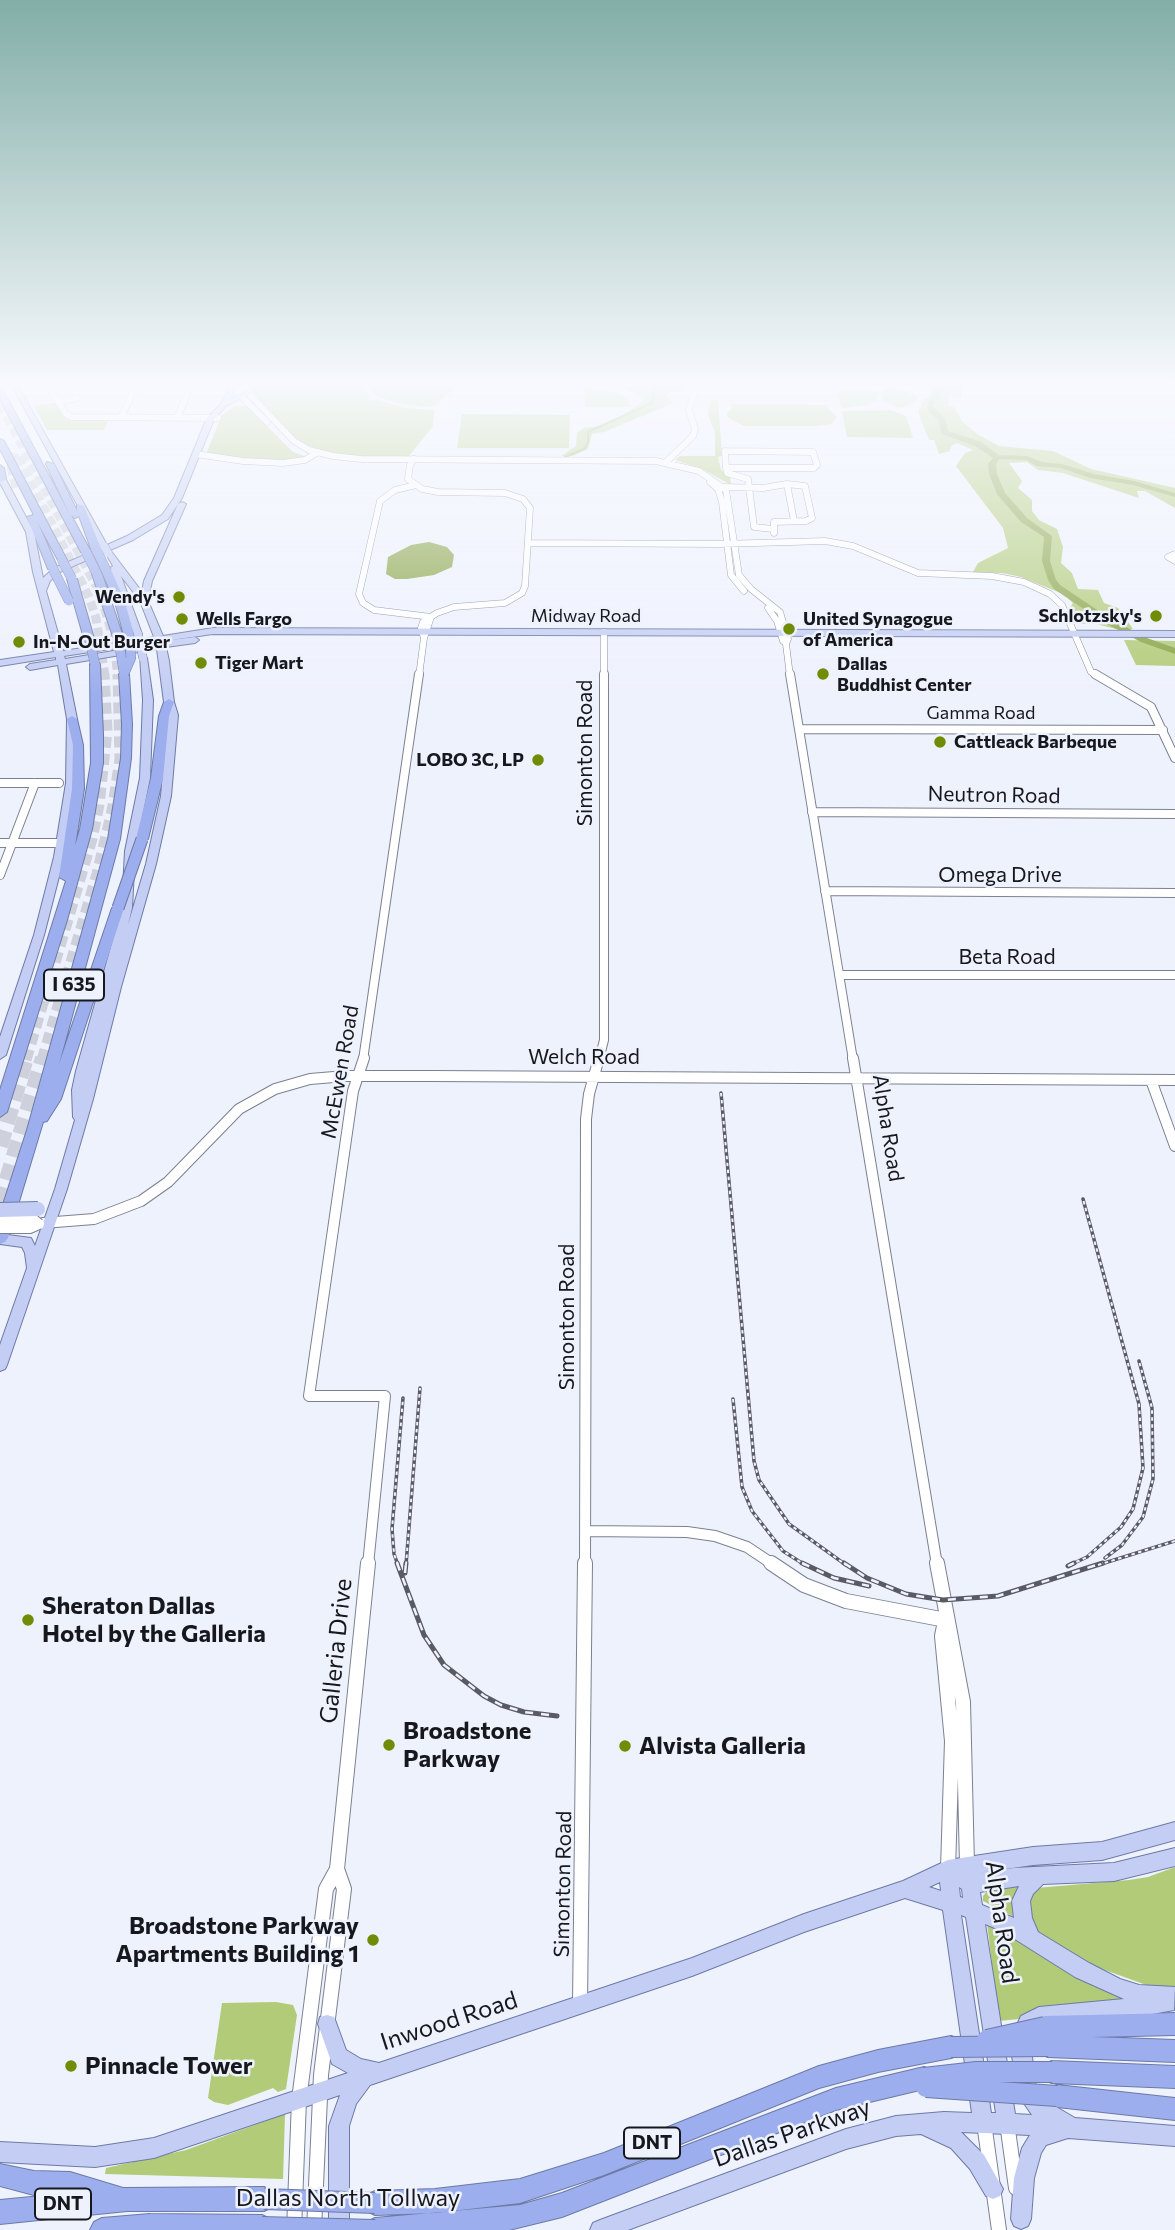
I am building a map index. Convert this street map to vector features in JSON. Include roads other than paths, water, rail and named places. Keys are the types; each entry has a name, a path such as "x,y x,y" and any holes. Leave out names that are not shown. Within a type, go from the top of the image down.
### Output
{"highway":[{"name":"I 635","path":"0,1112 69,890 86,828 97,763 96,679 87,630 72,579 25,488"},
{"name":"I 635","path":"0,1239 34,1130 114,839 126,758 124,674 128,635 102,573 100,550 76,533 55,488"},
{"path":"17,491 69,601 87,630"},
{"path":"80,506 100,550"},
{"path":"34,1130 54,1099 142,839 157,778 164,716 169,702"},
{"path":"69,890 65,875 76,813 79,768 78,746 72,719"},
{"path":"1047,2037 1175,2024"},
{"name":"Dallas North Tollway","path":"0,2211 127,2199 435,2202 520,2191 604,2164 820,2077 878,2061 951,2047 1047,2037 1175,2051"},
{"path":"925,2082 977,2072 1175,2077"},
{"path":"925,2082 1175,2109"},
{"name":"Dallas North Tollway","path":"102,2230 262,2227 375,2230 520,2217 562,2205 802,2112 895,2084 925,2082"},
{"path":"0,2175 34,2183 70,2184 127,2199"}],"main road":[{"path":"0,1055 39,935 62,843 71,783 72,719 65,675 37,572 30,532 7,488"},
{"path":"69,488 80,506"},
{"path":"144,601 155,542 169,531 185,488"},
{"path":"43,590 52,574 155,524 180,501"},
{"path":"155,524 157,530 169,531"},
{"path":"130,538 155,542"},
{"path":"0,1365 33,1273 45,1223 61,1189 157,838 169,766 173,715 160,642 144,601 100,550"},
{"path":"80,1121 78,1090 127,908 131,850 145,778 148,700 143,659 128,635 100,550"},
{"path":"60,653 77,646 143,635 152,630 154,624"},
{"name":"Midway Road","path":"25,664 60,653 247,635 784,637 1159,634 1173,638"},
{"name":"Midway Road","path":"1076,636 1127,640 1173,638"},
{"name":"Midway Road","path":"0,667 25,664 60,653"},
{"path":"65,675 70,668 80,664 139,654 152,654 165,661"},
{"path":"25,664 50,668 65,675"},
{"path":"0,1210 38,1209 50,1202 61,1189"},
{"path":"0,1239 26,1242 32,1253 33,1273"},
{"name":"Inwood Road","path":"0,2152 108,2156 146,2150 580,2004 905,1889 958,1867 1032,1856 1102,1851 1175,1831"},
{"path":"971,1885 1014,1877 1114,1872 1175,1857"},
{"name":"Alpha Road","path":"958,1867 971,1885 1007,2123"},
{"name":"Alpha Road","path":"958,1867 951,1903 984,2122"},
{"path":"1030,1937 1021,1901 1030,1883 1038,1877"},
{"path":"905,1889 973,1910 1030,1937 1082,1970 1117,1987 1139,1994 1175,1998"},
{"path":"1073,2127 1039,2108 1027,2093 1020,2040 1028,2023 1039,2016 1147,2006 1175,1998"},
{"path":"327,2024 339,2057 371,2074 348,2099 339,2126 339,2230"},
{"name":"Dallas Parkway","path":"600,2230 846,2139 887,2128 917,2124 984,2122 1175,2136"},
{"path":"917,2124 939,2130 958,2141 977,2162 993,2189"},
{"path":"1021,2225 1024,2178 1032,2148 1040,2137 1073,2127"}],"street":[{"path":"405,488 391,492 380,501 359,594 363,603 374,610 431,617 454,607 497,605 519,596 525,586 530,508 520,497 505,493 434,492 424,488"},
{"name":"Alpha Road","path":"714,488 720,495 731,542"},
{"path":"725,489 748,488"},
{"path":"750,488 754,527 773,529"},
{"path":"788,488 794,521"},
{"path":"771,541 775,522 812,518 805,488"},
{"name":"Alpha Road","path":"725,489 735,575 742,590 773,613 784,637 946,1620 942,1636 957,1716 958,1867"},
{"path":"528,542 833,541 853,546 918,573 992,576 1024,582 1055,598 1062,605 1091,671 1146,703 1154,711 1175,758"},
{"name":"McEwen Road","path":"381,1438 385,1396 309,1396 357,1076 364,1057 425,634 431,617"},
{"name":"Simonton Road","path":"580,2004 586,1119 589,1094 604,1040 604,635"},
{"name":"Gamma Road","path":"799,729 1163,730"},
{"path":"0,783 59,783"},
{"path":"0,875 35,783"},
{"name":"Neutron Road","path":"812,812 1175,814"},
{"path":"0,843 62,843"},
{"name":"Omega Drive","path":"825,891 1175,893"},
{"name":"Beta Road","path":"839,975 1175,975"},
{"name":"Welch Road","path":"0,1228 30,1228 45,1223 94,1219 117,1212 151,1195 173,1177 230,1117 263,1094 310,1079 357,1076 595,1076 1175,1080"},
{"path":"1151,1080 1175,1146"},
{"name":"Welch Road","path":"0,1220 33,1219 45,1223"},
{"name":"Galleria Drive","path":"294,2230 299,2100 326,1889 337,1869 381,1438"},
{"path":"585,1531 687,1532 715,1536 747,1547 804,1585 846,1601 946,1620"},
{"name":"Alpha Road","path":"957,1716 952,1741 947,1848 958,1867"},
{"name":"Galleria Drive","path":"314,2230 319,2093 344,1889 337,1869"},
{"name":"Alpha Road","path":"984,2122 999,2230"},
{"name":"Alpha Road","path":"1007,2123 1021,2225"}],"waterway":[{"path":"999,488 1024,520 1048,536 1046,561 1057,587 1106,620 1144,640 1175,651"},
{"path":"1151,488 1175,495"}],"tunnel":[{"path":"34,488 89,597 96,618 105,676"},
{"path":"44,488 101,595 113,638 118,676"},
{"path":"26,1060 92,839 99,805 107,731 104,674"},
{"path":"42,1060 97,874 113,806 120,759 118,674"},
{"path":"0,1146 26,1058"},
{"path":"0,1203 43,1058"}],"railway":[{"path":"721,1093 754,1461 759,1480 789,1524 846,1565"},
{"path":"1070,1565 1087,1557 1121,1527 1133,1509 1143,1468 1139,1404 1083,1199"},
{"path":"1105,1558 1122,1545 1143,1517 1153,1479 1152,1408 1139,1361"},
{"path":"406,1565 420,1388"},
{"path":"398,1565 394,1554 392,1529 403,1398"},
{"path":"733,1399 742,1487 752,1511 783,1551 805,1565"},
{"path":"1098,1565 1175,1541"},
{"path":"397,1563 424,1635 444,1665 484,1696 501,1705 524,1712 557,1716"},
{"path":"405,1573 406,1563"},
{"path":"802,1563 834,1578 869,1586"},
{"path":"844,1563 867,1578 906,1594 943,1600 998,1596 1103,1563"},
{"path":"1070,1565 1074,1563"}],"place":[{"name":"Wendy's","path":"179,597"},
{"name":"Schlotzsky's","path":"1156,616"},
{"name":"Wells Fargo","path":"182,619"},
{"name":"United Synagogue of America","path":"789,629"},
{"name":"In-N-Out Burger","path":"19,642"},
{"name":"Tiger Mart","path":"201,663"},
{"name":"Dallas Buddhist Center","path":"823,674"},
{"name":"Cattleack Barbeque","path":"940,742"},
{"name":"LOBO 3C, LP","path":"538,760"},
{"name":"Sheraton Dallas Hotel by the Galleria","path":"28,1620"},
{"name":"Broadstone Parkway","path":"389,1745"},
{"name":"Alvista Galleria","path":"625,1746"},
{"name":"Broadstone Parkway Apartments Building 1","path":"373,1940"},
{"name":"Pinnacle Tower","path":"71,2066"}]}
